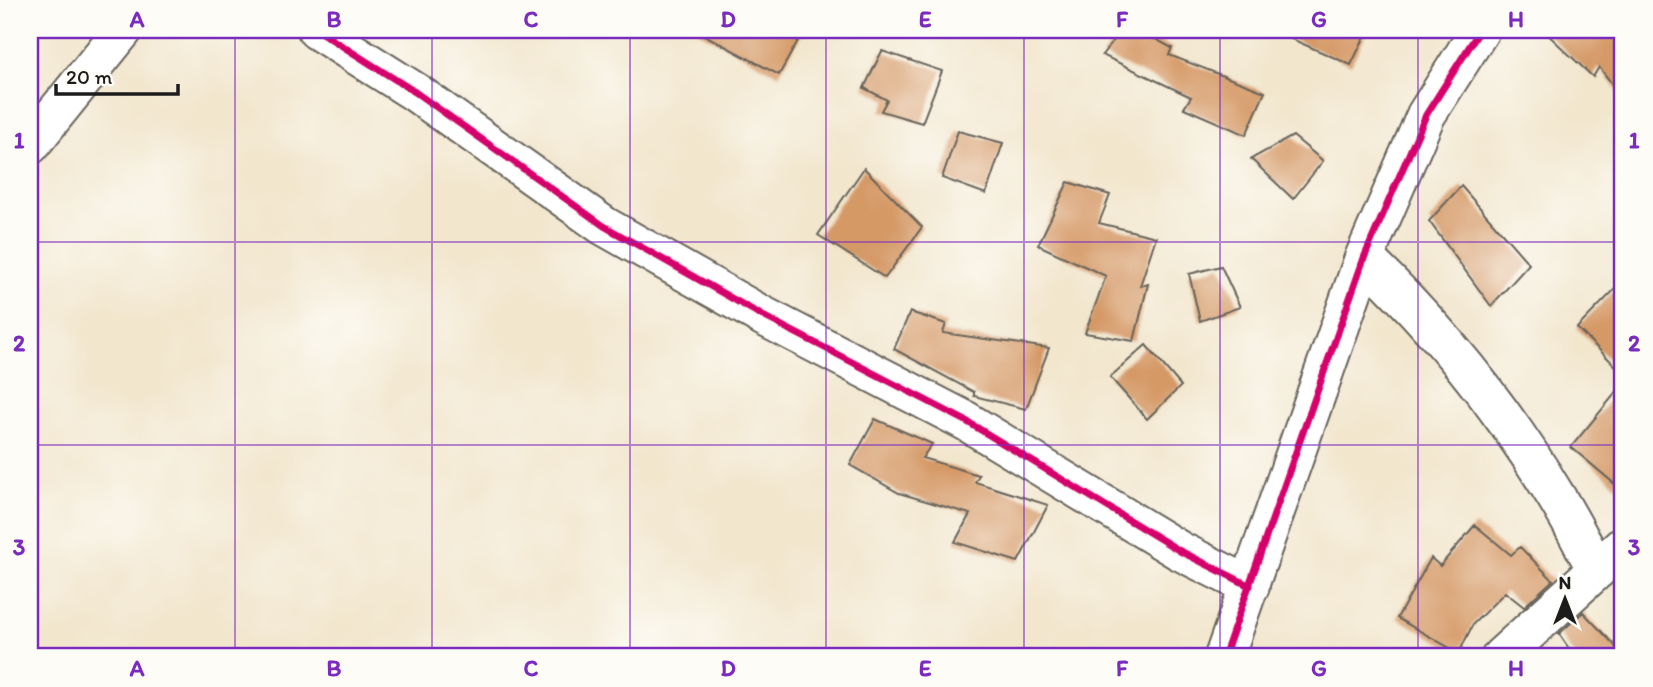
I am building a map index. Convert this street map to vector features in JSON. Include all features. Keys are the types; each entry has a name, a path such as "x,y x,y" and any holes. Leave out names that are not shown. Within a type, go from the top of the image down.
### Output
{"street":[{"path":"30,145 123,30"},
{"path":"317,30 415,92 604,226 763,316 966,421 1180,551 1250,586"},
{"path":"1224,657 1364,258 1426,116 1480,30"},
{"path":"1364,258 1404,295 1483,389 1555,494 1616,553 1501,657"}],"building":[{"path":"695,30 804,30 779,75"},
{"path":"1122,30 1139,30 1172,48 1169,55 1265,92 1246,135 1184,108 1191,97 1102,55"},
{"path":"1271,30 1368,30 1351,65"},
{"path":"1543,30 1623,30 1623,98 1599,67 1593,77"},
{"path":"882,51 942,71 922,123 881,111 887,100 864,88"},
{"path":"958,131 1003,143 986,194 942,178"},
{"path":"1293,136 1323,161 1293,199 1251,159"},
{"path":"864,168 922,227 885,278 818,235"},
{"path":"1068,182 1110,195 1099,223 1156,237 1140,286 1148,284 1134,341 1085,333 1106,276 1038,245"},
{"path":"1461,186 1529,264 1491,306 1429,221"},
{"path":"1221,266 1240,307 1200,321 1189,274"},
{"path":"1623,281 1623,373 1577,328"},
{"path":"910,312 946,324 943,333 1049,348 1026,409 974,396 974,392 894,349"},
{"path":"1146,345 1181,386 1147,419 1110,377"},
{"path":"1623,384 1623,491 1571,447"},
{"path":"875,419 932,444 922,458 979,475 975,482 1048,505 1018,562 955,542 970,514 899,493 850,465"},
{"path":"1475,525 1511,555 1520,547 1553,580 1524,607 1505,592 1473,624 1459,653 1397,618 1431,558 1440,566"},
{"path":"1583,612 1623,657 1575,657 1559,634"}],"cycle path":[{"path":"317,30 415,92 604,226 763,316 966,421 1180,551 1250,586"},
{"path":"1224,657 1364,258 1426,115 1480,30"}]}
